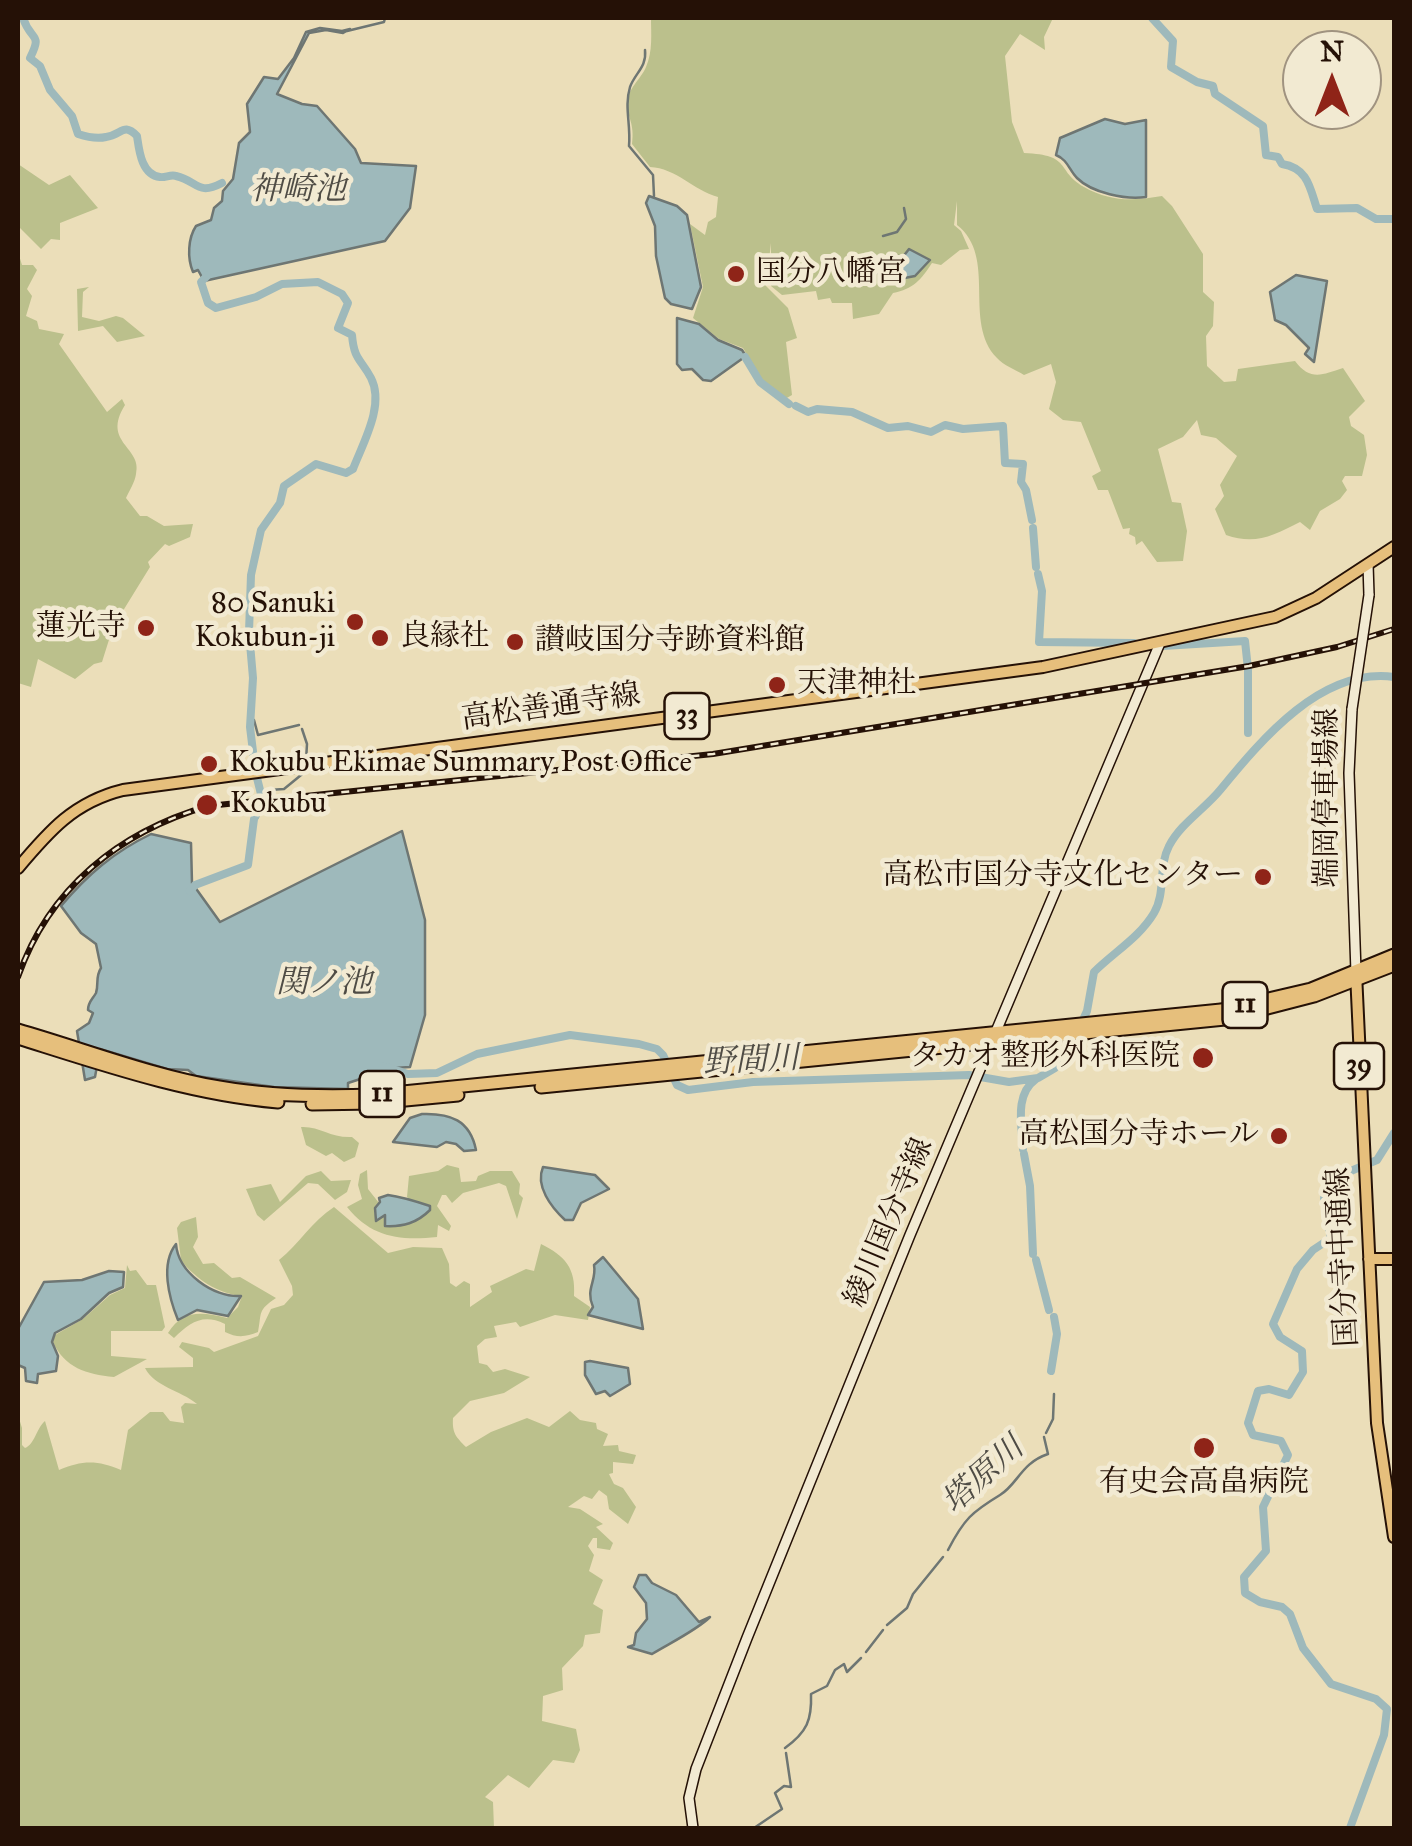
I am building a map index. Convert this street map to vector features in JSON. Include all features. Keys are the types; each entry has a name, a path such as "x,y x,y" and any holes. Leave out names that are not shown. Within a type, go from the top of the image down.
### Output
{"highway":[{"name":"11","path":"1356,977 1394,955"},
{"name":"11","path":"18,1041 220,1087 316,1096 394,1093 671,1071 1079,1030 1232,1008 1394,965"},
{"name":"11","path":"18,1028 102,1060"}],"main road":[{"name":"高松善通寺線","path":"18,868 64,817 96,798 123,790 1012,672 1275,617 1306,604 1394,546"},
{"name":"端岡停車場線","path":"1356,977 1348,773 1368,564"},
{"name":"綾川国分寺線","path":"693,1828 690,1798 696,1770 976,1077 1160,642"},
{"name":"国分寺中通線","path":"1356,977 1378,1441 1394,1537"},
{"path":"1369,1259 1394,1259"}],"green space":[{"path":"651,18 1053,18 1044,37 1045,50 1020,34 1005,56 1012,122 1024,153 1057,160 1075,181 1104,195 1132,199 1162,196 1172,206 1203,254 1203,292 1214,302 1213,326 1206,336 1207,366 1224,382 1236,381 1238,369 1295,361 1311,374 1343,368 1365,401 1349,417 1351,426 1364,435 1367,455 1362,476 1345,476 1342,481 1347,490 1320,511 1310,530 1300,522 1264,538 1226,535 1215,509 1224,496 1220,485 1237,456 1216,438 1201,435 1197,420 1183,437 1158,449 1172,502 1181,503 1187,531 1183,561 1157,562 1142,541 1136,545 1130,528 1123,529 1108,490 1098,490 1092,476 1101,471 1081,422 1063,420 1049,409 1056,382 1051,364 1024,375 1000,361 987,343 976,254 957,225 957,201 954,225 969,249 960,250 941,265 932,263 916,283 893,293 879,314 853,319 852,303 832,303 830,298 818,300 816,291 782,295 771,286 771,243 766,286 788,308 797,338 786,342 792,395 785,399 762,381 743,348 719,339 693,318 703,287 690,224 705,235 708,222 716,217 718,197 668,171 650,167 632,144 627,103 648,61"},
{"path":"18,164 49,185 70,175 98,208 60,223 60,240 51,239 41,249 18,226"},
{"path":"18,252 22,265 33,265 37,270 27,289 32,296 26,316 37,321 39,329 64,334 59,344 107,412 122,399 125,405 118,428 137,465 126,498 140,516 164,526 193,524 190,537 169,546 165,544 148,562 150,567 113,627 102,662 75,679 38,659 31,687 18,683"},
{"path":"89,287 83,292 82,317 99,321 123,318 145,336 117,342 103,326 78,331 77,289"},
{"path":"301,1127 352,1137 359,1143 355,1157 344,1162 332,1153 326,1156 306,1145"},
{"path":"447,1165 459,1168 461,1182 476,1181 490,1171 512,1171 523,1198 517,1219 506,1186 499,1183 463,1193 452,1203 442,1195 437,1206 451,1226 449,1231 438,1225 437,1237 387,1235 366,1225 347,1207 362,1199 358,1185 360,1174 367,1170 368,1189 379,1203 374,1209 376,1221 385,1216 385,1226 410,1224 425,1214 430,1205 407,1197 409,1176 438,1171"},
{"path":"321,1171 331,1181 351,1180 347,1192 335,1200 318,1184 308,1183 264,1221 257,1215 246,1189 271,1184 280,1202 306,1176"},
{"path":"334,1207 388,1253 413,1247 442,1248 449,1264 450,1283 456,1287 464,1281 470,1284 470,1307 492,1292 490,1286 526,1269 534,1271 541,1244 567,1264 574,1296 590,1307 588,1320 555,1315 520,1327 516,1322 494,1326 497,1337 485,1339 477,1346 479,1363 493,1372 505,1369 530,1377 504,1393 470,1401 453,1418 455,1434 466,1447 527,1418 549,1427 570,1411 580,1420 596,1423 597,1429 608,1434 603,1446 618,1445 619,1451 636,1455 633,1464 613,1462 613,1473 609,1474 636,1507 628,1524 609,1509 607,1496 599,1490 592,1499 584,1496 568,1507 580,1509 603,1524 596,1527 613,1543 610,1550 597,1548 597,1538 593,1538 588,1546 594,1555 589,1571 603,1580 593,1604 603,1610 600,1633 585,1635 583,1646 562,1668 563,1690 543,1696 542,1721 576,1729 580,1750 574,1763 553,1760 529,1788 508,1775 485,1797 493,1802 494,1828 18,1828 18,1415 25,1448 45,1421 59,1470 90,1462 121,1470 128,1430 150,1412 163,1412 170,1421 184,1423 181,1407 185,1403 197,1404 155,1380 145,1368 193,1367 193,1358 179,1347 182,1342 214,1352 258,1336 271,1309 284,1305 293,1295 279,1260"},
{"path":"196,1217 198,1237 193,1247 203,1264 214,1263 232,1278 240,1277 276,1298 263,1309 258,1332 234,1335 225,1332 225,1324 210,1319 191,1324 174,1338 168,1333 180,1320 194,1314 227,1318 242,1296 208,1284 181,1260 177,1228 181,1222"},
{"path":"127,1265 147,1285 156,1285 165,1327 162,1331 111,1331 111,1356 147,1359 114,1377 77,1368 58,1351 53,1342 55,1335 125,1288"}],"water":[{"name":"神崎池","path":"320,28 350,29 343,33 309,33 277,94 317,106 355,149 361,163 416,166 410,208 385,241 204,281 191,266 191,236 196,226 211,220 223,191 233,179 239,143 250,132 247,104 264,77 278,79 306,32"},
{"path":"1105,119 1125,124 1146,120 1146,197 1119,196 1091,188 1056,155 1060,138"},
{"path":"649,196 677,206 687,215 701,287 692,309 671,304 665,298 656,256 655,226 646,203"},
{"path":"909,249 930,260 915,276 889,281 869,267 902,258"},
{"path":"1296,275 1327,281 1314,362 1305,354 1309,348 1286,325 1275,320 1270,292"},
{"path":"677,318 699,324 746,356 711,381 703,380 692,369 682,370 677,364"},
{"name":"関ノ池","path":"402,831 425,920 425,1015 410,1067 394,1068 348,1083 348,1089 274,1087 196,1076 188,1070 167,1069 100,1049 95,1077 85,1080 77,1031 89,1023 93,1013 88,1007 96,993 101,968 96,944 81,933 61,906 102,865 151,834 191,843 192,883 220,922"},
{"path":"422,1114 457,1120 469,1132 476,1150 464,1151 446,1142 437,1147 393,1142 410,1118"},
{"path":"543,1167 595,1175 609,1189 581,1203 573,1220 565,1220 543,1189"},
{"path":"388,1195 430,1206 430,1210 409,1223 385,1226 385,1215 376,1221 375,1208 379,1198"},
{"path":"176,1244 183,1264 199,1281 219,1293 241,1296 228,1316 197,1310 178,1320 167,1271"},
{"path":"603,1257 638,1299 643,1329 588,1315 593,1307 590,1295 594,1265"},
{"path":"109,1271 124,1272 123,1287 55,1333 52,1342 58,1356 56,1371 38,1374 37,1383 26,1381 25,1368 18,1365 18,1329 44,1282 82,1280"},
{"path":"585,1362 628,1368 630,1384 610,1396 605,1391 596,1394 585,1375"},
{"path":"639,1575 646,1575 652,1583 676,1595 699,1622 710,1617 652,1654 628,1647 634,1645 636,1633 647,1619 646,1603 634,1587"}],"waterway":[{"name":"野間川","path":"23,18 36,40 30,58 40,66 50,90 72,116 78,134 103,138 128,130 137,136 142,161 154,175 176,176 202,188 222,183"},
{"path":"347,31 384,22 385,18"},
{"path":"1152,18 1173,41 1171,67 1213,86 1215,94 1263,126 1266,155 1278,157 1282,164 1303,174 1317,209 1357,208 1376,219 1394,219"},
{"path":"645,50 644,61 628,94 629,146 653,175 654,196"},
{"path":"883,236 897,232 906,219 904,208"},
{"name":"野間川","path":"207,276 201,282 208,303 216,308 256,297 282,284 318,282 342,294 348,303 338,328 352,335 356,355 375,389 371,424 353,469 346,473 316,464 284,486 280,503 261,530 251,575 249,632 253,678 250,727 255,768"},
{"path":"745,357 760,382 789,404"},
{"path":"796,406 808,412 852,412 888,428 908,426 931,432 945,425 963,429 1003,426 1005,463 1023,464 1021,482 1032,520"},
{"path":"1033,528 1036,567"},
{"path":"1038,574 1042,591 1039,642 1134,643"},
{"path":"1163,646 1245,641 1248,733"},
{"name":"野間川","path":"383,1066 408,1074 437,1073 477,1054 570,1035 657,1049 677,1085 688,1090 753,1082 969,1075 1009,1082 1038,1078 1055,1068 1068,1053 1087,1011 1094,972 1134,937 1154,913 1166,854 1180,830 1275,729 1318,695 1342,683 1394,677"},
{"path":"254,720 258,735 299,725"},
{"path":"302,729 307,744 306,761"},
{"path":"254,823 269,790 284,789 306,771"},
{"name":"野間川","path":"190,891 195,885 248,865 254,819 263,802 257,778"},
{"name":"塔原川","path":"1023,1149 1022,1102 1036,1079"},
{"path":"1350,1828 1384,1735 1387,1709 1376,1699 1331,1684 1303,1648 1290,1614 1245,1593 1244,1577 1266,1551 1263,1507 1288,1455 1281,1441 1253,1435 1248,1423 1258,1391 1269,1389 1289,1395 1303,1372 1302,1351 1280,1337 1273,1324 1297,1269 1313,1250 1331,1238 1325,1186 1334,1178 1377,1160 1394,1133"},
{"name":"塔原川","path":"1024,1154 1030,1186 1033,1254"},
{"name":"塔原川","path":"1036,1260 1049,1310"},
{"name":"塔原川","path":"1051,1371 1057,1334 1054,1317"},
{"name":"塔原川","path":"1046,1433 1053,1419 1054,1394"},
{"name":"塔原川","path":"948,1550 970,1517 1006,1490 1032,1463 1048,1454 1044,1437"},
{"name":"塔原川","path":"887,1625 907,1608 913,1594 943,1557"},
{"name":"塔原川","path":"866,1652 883,1630"},
{"name":"塔原川","path":"785,1748 807,1725 811,1694 827,1686 835,1670 844,1664 847,1672 861,1658"},
{"name":"塔原川","path":"754,1828 782,1809 775,1793 784,1786 791,1787 786,1753"}],"railway":[{"path":"18,977 48,916 91,868 145,831 208,806 713,754 1249,666 1337,647 1394,629"}],"place":[{"name":"国分八幡宮","path":"736,274"},
{"name":"80 Sanuki Kokubun-ji","path":"355,622"},
{"name":"蓮光寺","path":"146,628"},
{"name":"良縁社","path":"380,638"},
{"name":"讃岐国分寺跡資料館","path":"515,642"},
{"name":"天津神社","path":"777,685"},
{"name":"Kokubu Ekimae Summary Post Office","path":"209,764"},
{"name":"Kokubu","path":"207,805"},
{"name":"高松市国分寺文化センター","path":"1263,877"},
{"name":"タカオ整形外科医院","path":"1203,1058"},
{"name":"高松国分寺ホール","path":"1279,1136"},
{"name":"有史会高畠病院","path":"1204,1448"}]}
